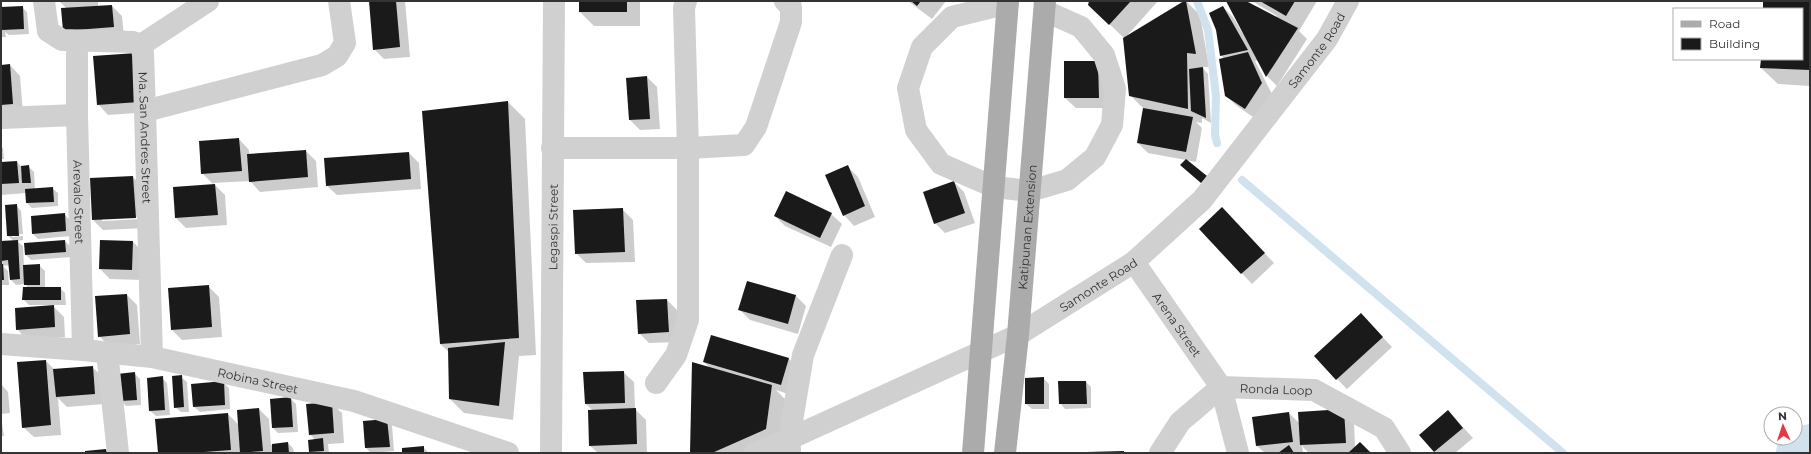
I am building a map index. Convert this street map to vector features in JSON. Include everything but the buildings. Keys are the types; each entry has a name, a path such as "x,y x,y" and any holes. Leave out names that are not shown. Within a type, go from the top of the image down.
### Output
{"main road":[{"path":"973,453 1008,2"},
{"name":"Katipunan Extension","path":"1005,453 1018,335 1045,6"}],"street":[{"path":"44,1 44,12 48,31 62,40 133,42 141,45 208,1"},
{"path":"145,111 322,65 337,56 345,43 339,1"},
{"name":"Legaspi Street","path":"551,453 554,1"},
{"path":"656,383 676,355 688,320 688,148 684,8 686,1"},
{"path":"552,148 688,148 744,145 756,126 791,22 791,7 784,1"},
{"name":"Samonte Road","path":"755,453 790,446 982,350 1018,335 1134,262 1202,200 1327,39 1348,1"},
{"path":"1008,2 952,17 922,47 908,88 916,130 941,164 994,187 1030,191 1067,180 1095,157 1112,126 1115,89 1104,55 1081,27 1045,6"},
{"name":"Ma. San Andres Street","path":"141,45 143,54 152,357"},
{"name":"Arevalo Street","path":"77,54 77,115 83,350"},
{"path":"1,118 77,115"},
{"path":"790,446 803,355 842,256"},
{"name":"Arena Street","path":"1134,262 1221,387"},
{"name":"Robina Street","path":"1,344 152,357 354,401 508,453"},
{"path":"107,352 118,453"},
{"path":"1160,453 1180,422 1221,387 1238,453"},
{"name":"Ronda Loop","path":"1221,387 1314,390 1384,428 1400,453"}],"waterway":[{"path":"1197,1 1208,30 1216,96 1215,135 1217,143"},
{"path":"1242,180 1563,453"},
{"path":"1799,453 1810,447"}]}
